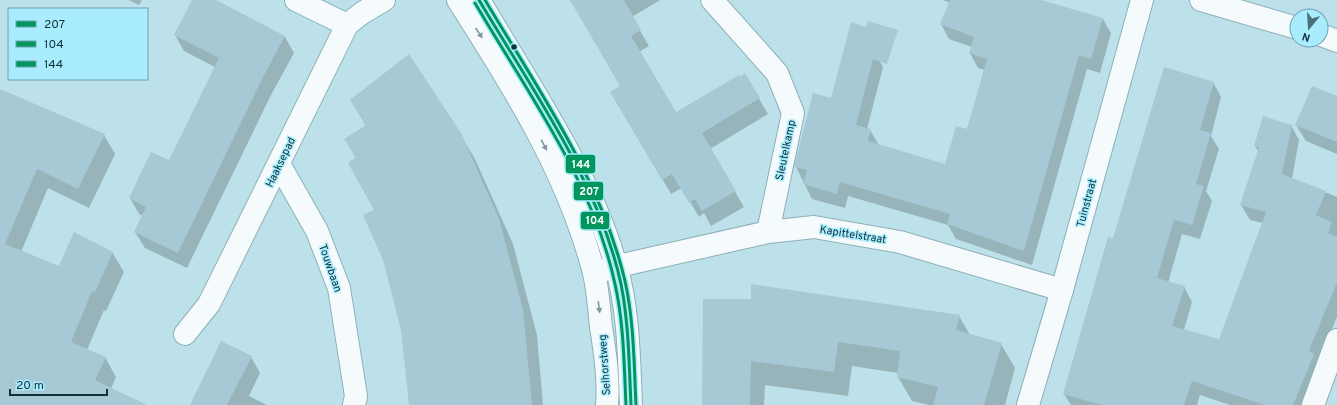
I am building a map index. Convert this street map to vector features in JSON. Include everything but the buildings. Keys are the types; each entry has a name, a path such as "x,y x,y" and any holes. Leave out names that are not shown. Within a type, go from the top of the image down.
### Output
{"street":[{"path":"296,0 347,25"},
{"name":"Haaksepad","path":"185,334 209,304 347,25 362,13 384,0"},
{"name":"Selhorstweg","path":"458,0 504,73 551,156 573,208 594,273 605,355 607,405"},
{"path":"479,0 571,157 603,228 617,267 624,309 631,405"},
{"name":"Sleutelkamp","path":"712,0 777,73 793,113 768,232"},
{"name":"Tuinstraat","path":"1028,405 1062,290 1142,0"},
{"path":"1201,0 1289,26"},
{"name":"Touwbaan","path":"279,164 317,230 339,288 356,396 354,405"},
{"name":"Kapittelstraat","path":"594,273 768,232 814,227 900,242 1062,290"},
{"path":"1313,405 1337,340"}],"transit line":[{"name":"207","path":"479,0 561,137 597,209 611,246 621,284 626,314 631,405"},
{"name":"144","path":"485,0 566,136 584,171 614,243 628,296 633,343 636,405"},
{"name":"104","path":"475,3 536,104 575,173 605,246 615,284 620,314 626,405"}]}
